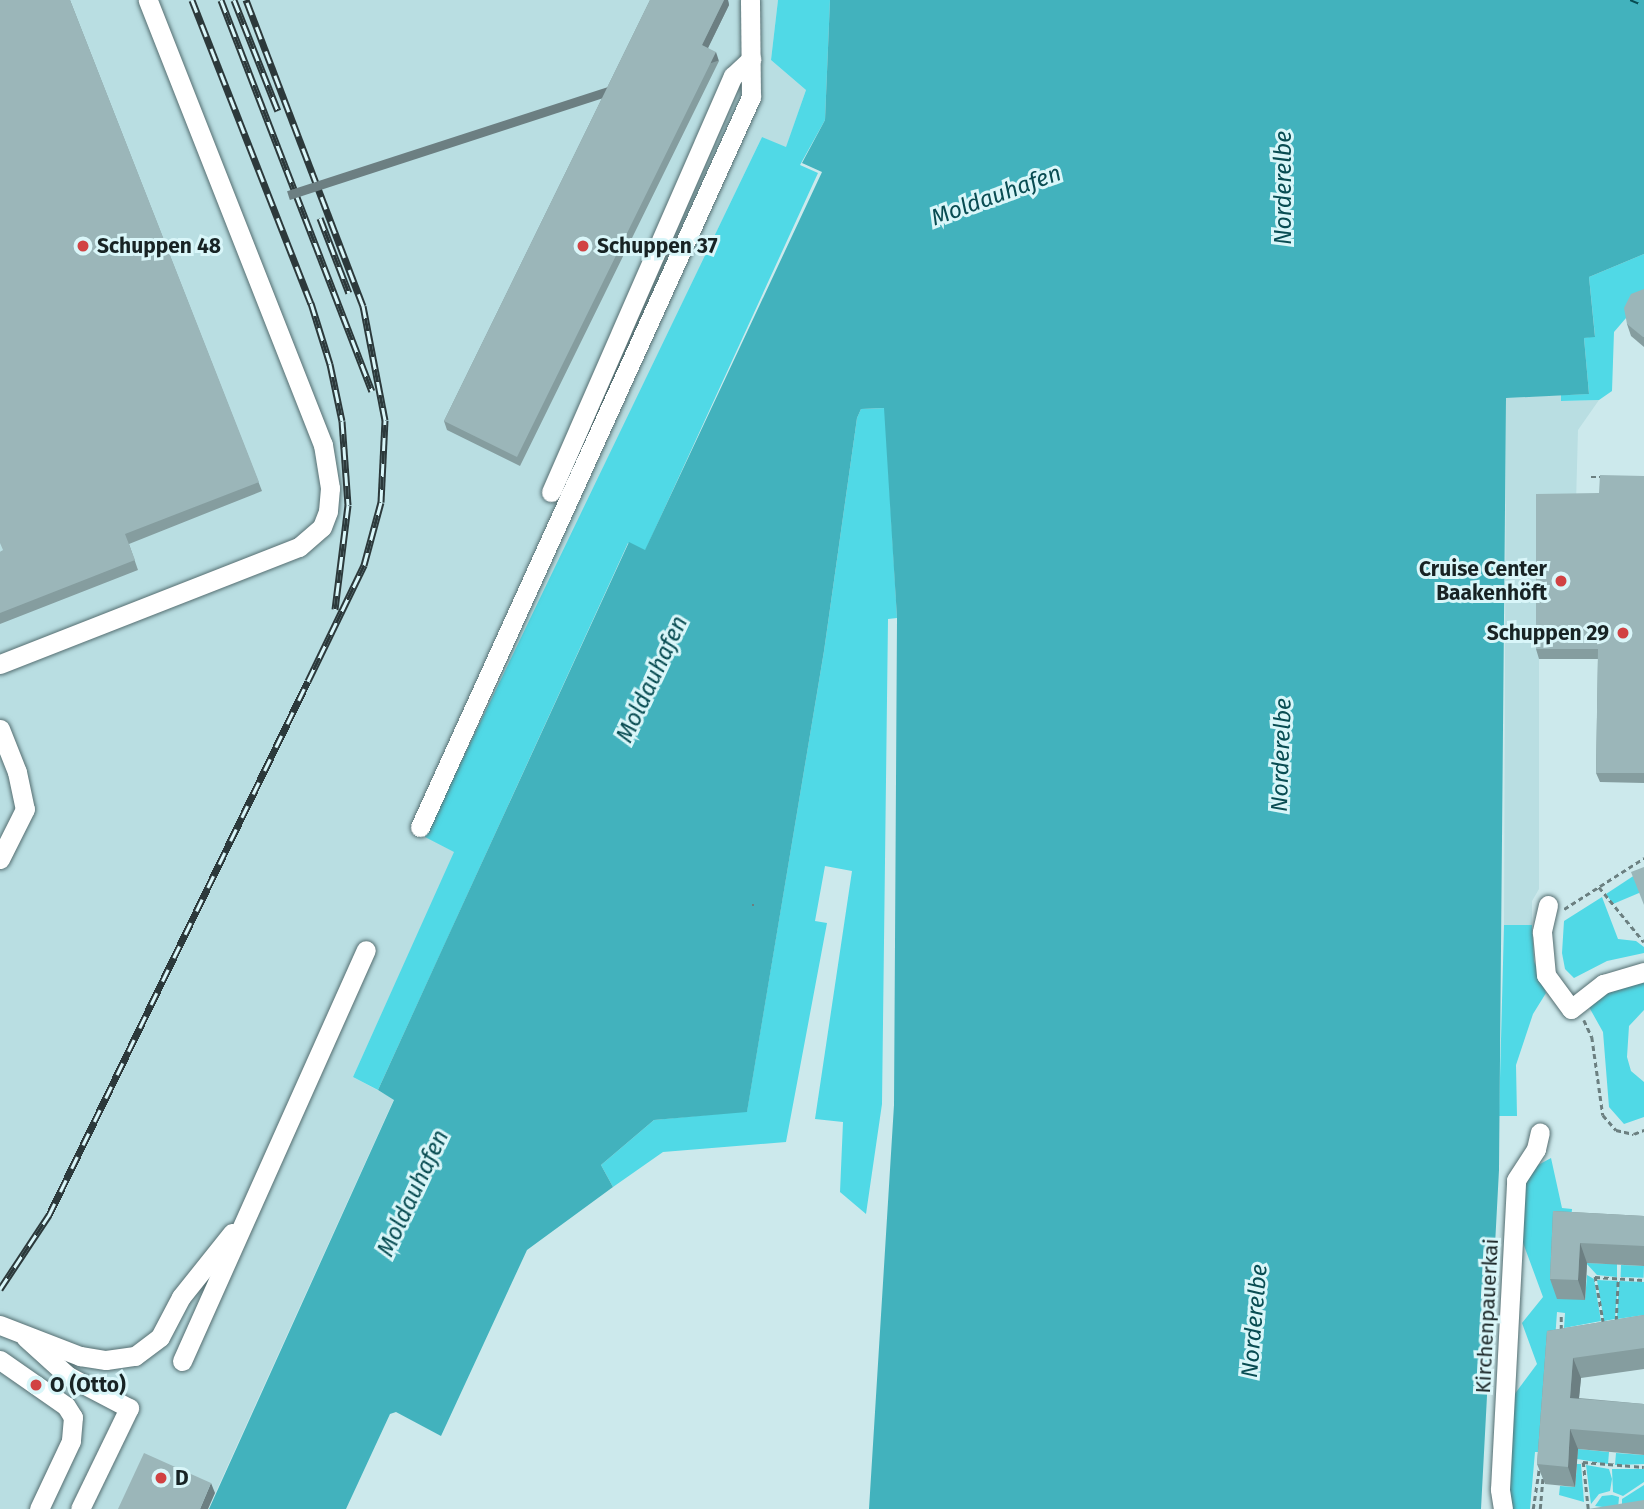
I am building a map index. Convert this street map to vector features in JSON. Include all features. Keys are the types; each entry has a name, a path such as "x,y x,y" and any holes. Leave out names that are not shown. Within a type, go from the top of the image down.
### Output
{"lane":[{"path":"0,664 299,547 322,527 328,511 330,488 323,445 148,0"},
{"path":"420,827 751,97 750,0"},
{"path":"551,492 733,76 751,60"},
{"path":"0,729 23,793 25,809 6,836 0,859"},
{"path":"1552,910 1542,932 1546,975 1571,1009 1603,984 1644,972"},
{"path":"182,1361 366,950"},
{"name":"Kirchenpauerkai","path":"1503,1509 1500,1489 1516,1180 1536,1149 1540,1132"},
{"path":"0,1325 80,1356 106,1360 135,1356 160,1337 181,1297 250,1210"},
{"path":"23,1334 68,1376 129,1408 79,1509"},
{"path":"0,1360 74,1417 71,1441 38,1509"}],"path":[{"path":"1591,477 1605,477"},
{"path":"1552,910 1599,887 1644,858"},
{"path":"1599,887 1643,941"},
{"path":"1571,1009 1592,1037 1603,1115 1616,1130 1634,1134 1644,1130"},
{"path":"1603,1323 1595,1278 1644,1280"},
{"path":"1616,1321 1618,1279"},
{"path":"1562,1314 1560,1330 1571,1328"},
{"path":"1592,1325 1626,1319"},
{"path":"1533,1509 1538,1456 1544,1457 1539,1509"},
{"path":"1588,1509 1583,1462 1644,1467"}],"shaded area":[{"path":"0,0 778,0 771,60 806,90 786,148 762,137 426,837 455,852 353,1077 394,1099 208,1509 0,1509"},
{"path":"778,0 830,0 825,120 800,165 818,173 645,551 628,543 378,1090 353,1077 454,852 425,837 762,137 786,147 806,90 771,60"},
{"path":"1644,254 1644,297 1614,332 1612,391 1599,400 1561,401 1561,395 1589,394 1584,338 1595,336 1589,277"},
{"path":"1561,395 1561,401 1599,400 1578,430 1576,503 1539,503 1539,889 1532,901 1532,925 1504,925 1506,398"},
{"path":"885,408 897,618 888,619 882,1104 866,1214 840,1192 843,1122 815,1119 852,871 825,866 815,921 827,923 786,1142 663,1152 613,1187 601,1165 654,1120 747,1111 824,651 857,418 861,409"},
{"path":"1644,869 1639,893 1613,904 1606,894"},
{"path":"1602,897 1618,939 1636,941 1644,947 1644,953 1607,961 1574,978 1565,969 1562,953 1564,921"},
{"path":"1504,925 1532,925 1534,961 1546,993 1533,1014 1516,1065 1517,1116 1499,1116"},
{"path":"1644,982 1644,1010 1629,1026 1627,1057 1631,1071 1644,1082 1644,1117 1624,1124 1609,1107 1603,1032 1589,1007 1611,991"},
{"path":"1551,1158 1562,1208 1572,1209 1570,1232 1585,1300 1587,1275 1594,1279 1601,1321 1564,1328 1565,1313 1557,1312 1547,1452 1535,1452 1530,1509 1512,1509 1508,1494 1514,1395 1537,1364 1522,1323 1543,1297 1522,1240 1524,1192 1527,1171"},
{"path":"1586,1263 1617,1264 1617,1277 1597,1275"},
{"path":"1621,1265 1644,1266 1644,1278 1621,1277"},
{"path":"1597,1280 1618,1281 1615,1319 1604,1321"},
{"path":"1619,1281 1644,1282 1644,1315 1617,1319"},
{"path":"1578,1449 1609,1452 1608,1464 1577,1459"},
{"path":"1616,1453 1644,1455 1644,1464 1615,1465"},
{"path":"1577,1464 1581,1464 1584,1502 1559,1495 1560,1486 1575,1487"},
{"path":"1586,1465 1609,1469 1612,1479 1610,1491 1599,1494 1591,1504"},
{"path":"1612,1469 1644,1469 1644,1482 1623,1496 1613,1492"},
{"path":"1644,1485 1644,1505 1622,1509 1622,1499"},
{"path":"1602,1496 1619,1497 1618,1509 1595,1506"}],"water":[{"path":"830,0 1644,0 1644,254 1589,277 1595,337 1584,338 1589,394 1506,398 1499,1170 1481,1509 869,1509 894,1105 897,618 884,408 861,409 857,418 824,651 747,1112 654,1120 601,1165 613,1187 527,1250 441,1436 396,1412 390,1414 346,1509 209,1509 394,1100 378,1090 445,943 629,542 645,550 822,172 802,163 825,120"}],"building":[{"name":"Schuppen 48","path":"0,0 70,0 259,482 125,534 135,560 0,613 0,552 3,550 0,543"},
{"name":"Schuppen 37","path":"650,0 724,0 702,45 716,52 517,457 444,421"},
{"path":"1644,289 1643,337 1627,324 1624,308 1631,294"},
{"path":"1600,475 1644,476 1644,773 1596,773 1598,649 1536,649 1536,494 1599,493"},
{"path":"1644,867 1644,905 1631,872"},
{"path":"1553,1211 1644,1216 1644,1246 1580,1243 1578,1280 1550,1279"},
{"path":"1644,1315 1644,1348 1573,1358 1570,1398 1644,1404 1644,1435 1570,1429 1568,1467 1537,1464 1547,1331"},
{"name":"D","path":"144,1453 211,1483 200,1509 118,1509"},
{"path":"1644,1500 1644,1509 1588,1509"}],"ferry route":[{"path":"1630,0 1644,6"}],"railway":[{"path":"192,0 311,303 330,364 342,421 348,505 335,609"},
{"path":"221,0 372,391"},
{"path":"234,0 278,111"},
{"path":"0,1289 49,1215 308,681 364,565 381,502 385,420 363,306 246,0"},
{"path":"320,218 349,293"}],"place":[{"name":"Schuppen 48","path":"83,246"},
{"name":"Schuppen 37","path":"583,246"},
{"name":"Cruise Center Baakenhöft","path":"1561,581"},
{"name":"Schuppen 29","path":"1623,633"},
{"name":"O (Otto)","path":"36,1385"},
{"name":"D","path":"161,1478"}],"water label":[{"name":"Norderelbe","path":"1283,188"},
{"name":"Moldauhafen","path":"996,195"},
{"name":"Moldauhafen","path":"652,679"},
{"name":"Norderelbe","path":"1281,755"},
{"name":"Moldauhafen","path":"413,1193"},
{"name":"Norderelbe","path":"1254,1321"}]}
